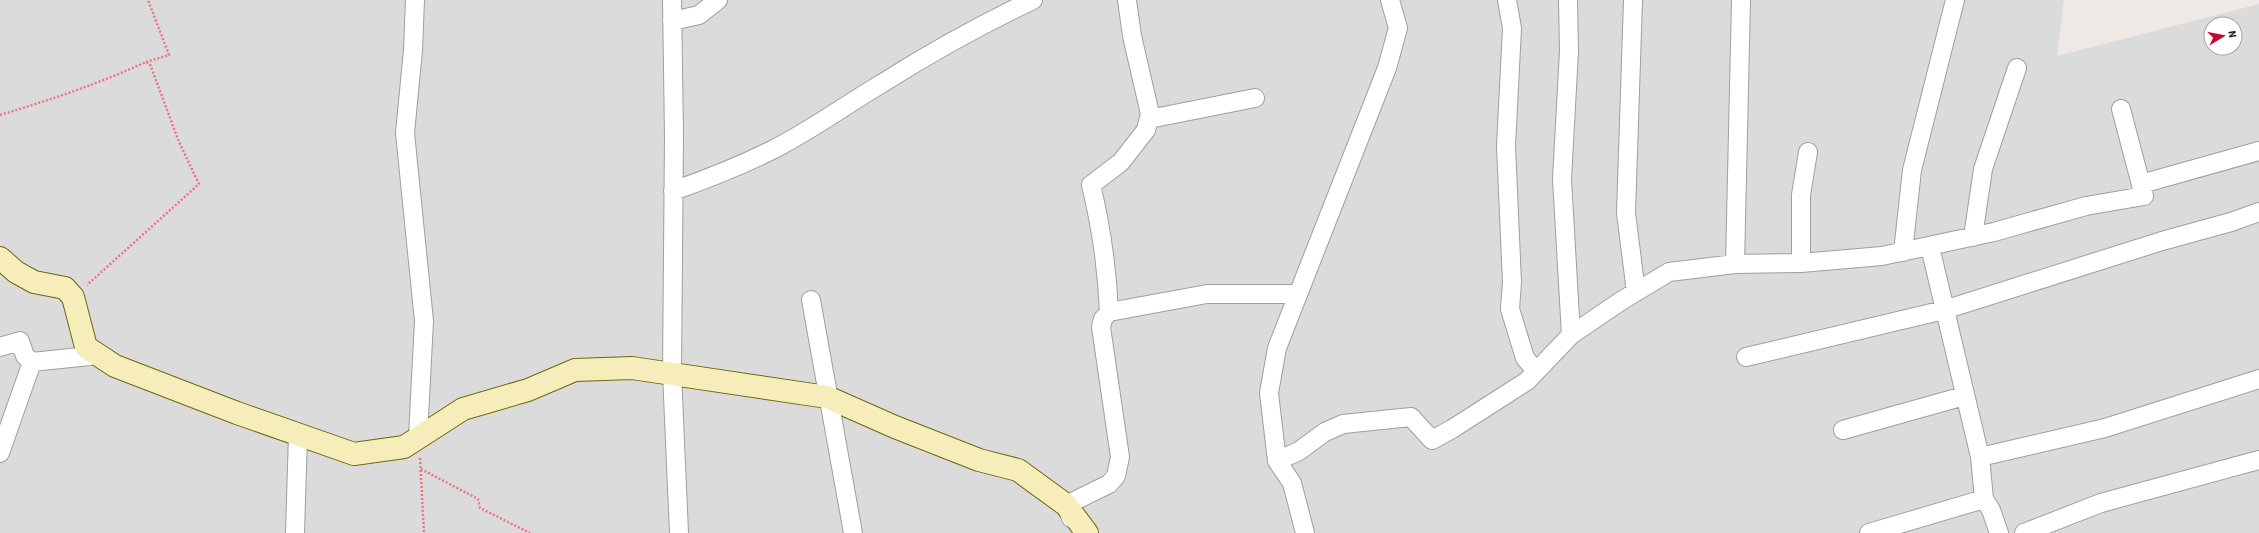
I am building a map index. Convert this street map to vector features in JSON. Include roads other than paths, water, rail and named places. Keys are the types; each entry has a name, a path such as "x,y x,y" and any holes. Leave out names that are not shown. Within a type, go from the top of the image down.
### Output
{"street":[{"path":"414,0 413,50 405,133 424,321 418,436"},
{"path":"672,0 672,373 679,533"},
{"path":"672,21 699,15 718,0"},
{"path":"673,190 730,170 772,150 824,122 926,56 993,18 1033,0"},
{"path":"1109,312 1107,267 1102,229 1091,185 1121,162 1146,130 1150,114 1132,36 1127,0"},
{"path":"1305,533 1292,483 1277,461 1269,393 1277,348 1387,68 1398,28 1390,0"},
{"path":"1507,0 1512,28 1506,146 1512,282 1510,309 1525,358 1536,371"},
{"path":"1568,0 1568,51 1562,179 1571,335"},
{"path":"1633,0 1626,213 1636,292"},
{"path":"1735,264 1741,0"},
{"path":"1903,252 1912,170 1955,0"},
{"path":"1973,237 1983,169 2017,68"},
{"path":"1149,118 1255,98"},
{"path":"1277,461 1299,451 1325,432 1343,424 1411,417 1432,440 1496,402 1527,381 1571,335 1669,272 1735,264 1801,262 1882,256 1973,237 2086,206 2144,196 2121,109"},
{"path":"2141,184 2259,151"},
{"path":"1801,262 1801,195 1808,152"},
{"path":"1746,357 1944,310 2162,240 2232,222 2259,212"},
{"path":"1930,247 1964,396 1980,457 1984,499 1992,510 1999,533"},
{"path":"0,258 16,272 34,282 65,288 73,297 86,347 115,366 354,454 404,447 418,436 463,409 528,390 575,370 632,368 827,397 895,427 979,460 1018,470 1066,505 1087,533"},
{"path":"1066,505 1109,484 1116,476 1120,457 1101,327 1103,319 1109,312 1207,294 1297,294"},
{"path":"811,300 827,397 853,533"},
{"path":"0,347 20,341 24,356 32,362 98,355"},
{"path":"0,453 32,362"},
{"path":"1980,457 2105,428 2259,379"},
{"path":"1843,430 1964,396"},
{"path":"295,533 298,434"},
{"path":"2024,533 2102,503 2259,460"},
{"path":"1869,533 1984,499"},
{"path":"1066,505 1077,533"}]}
